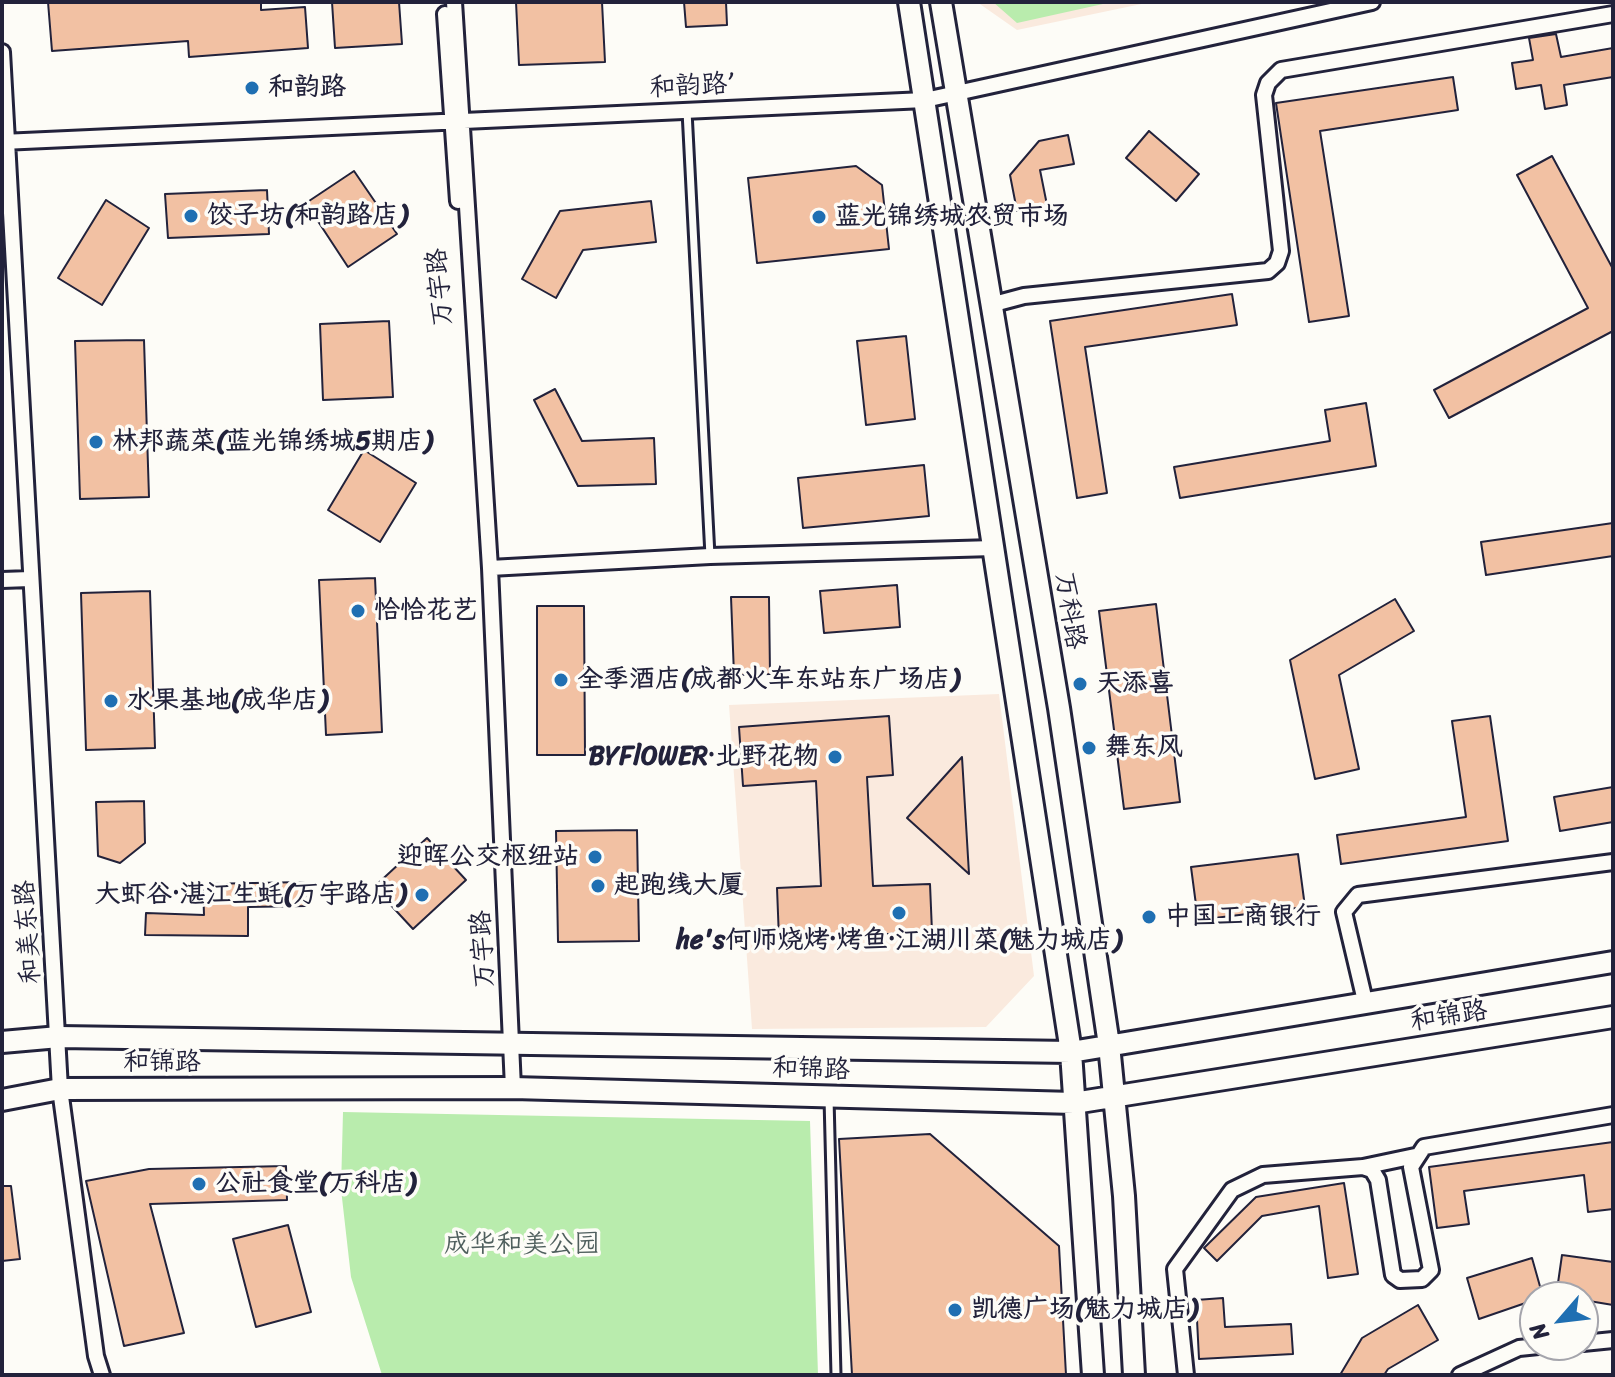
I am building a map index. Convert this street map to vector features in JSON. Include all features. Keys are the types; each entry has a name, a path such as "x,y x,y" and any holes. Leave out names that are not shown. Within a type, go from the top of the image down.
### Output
{"street":[{"name":"万宇路","path":"444,2 490,568 513,1088"},
{"name":"万宇路","path":"454,2 456,122"},
{"path":"909,2 1071,1052 1093,1375"},
{"name":"万科路","path":"941,2 994,304 1109,1045 1124,1196 1134,1375"},
{"name":"和韵路’","path":"4,142 925,100 1372,2"},
{"path":"994,304 1024,296 1268,271 1277,263 1281,251 1264,95 1268,83 1281,70 1613,14"},
{"name":"和美东路","path":"2,52 4,142 60,1089 96,1356 102,1375"},
{"path":"490,568 710,556 994,548"},
{"path":"2,580 30,579"},
{"path":"1365,1001 1344,912 1349,902 1358,895 1613,862"},
{"path":"2,1042 59,1037 513,1041 1071,1052 1613,962"},
{"name":"和锦路","path":"2,1100 60,1089 513,1088 1074,1103 1613,1017"},
{"path":"1363,1167 1372,1170 1378,1180 1393,1275 1400,1280 1422,1279 1431,1270 1411,1167 1415,1156 1424,1147 1613,1115"},
{"path":"1186,1375 1175,1269 1232,1190 1263,1175 1363,1167 1415,1156"},
{"path":"1460,1375 1519,1348"}],"lane":[{"path":"687,111 710,556"},
{"path":"829,1096 836,1375"}],"shaded area":[{"path":"977,2 1151,2 1017,30"},
{"path":"999,694 1034,976 986,1027 752,1029 729,705"}],"green space":[{"path":"993,2 1112,2 1017,23"},
{"name":"成华和美公园","path":"343,1112 810,1121 818,1375 382,1375 351,1277 341,1189"}],"building":[{"path":"48,2 261,2 261,10 305,7 308,48 189,57 188,41 52,51"},
{"path":"332,2 399,2 402,44 335,48"},
{"path":"516,2 602,2 605,62 519,65"},
{"path":"684,2 726,2 727,25 686,27"},
{"path":"1556,34 1561,57 1613,48 1613,77 1564,85 1567,105 1545,109 1541,85 1516,89 1512,63 1533,60 1529,38"},
{"path":"1453,77 1458,110 1320,131 1349,316 1309,322 1276,103"},
{"path":"1149,131 1199,174 1176,201 1126,158"},
{"path":"1068,135 1074,164 1040,170 1047,205 1017,211 1010,175 1039,141"},
{"path":"1552,156 1613,269 1613,331 1449,418 1434,390 1588,308 1517,175"},
{"name":"蓝光锦绣城农贸市场","path":"856,166 882,185 889,249 757,263 748,178"},
{"path":"354,171 397,234 348,267 306,203"},
{"path":"267,190 269,234 168,238 165,194"},
{"path":"106,200 149,228 102,305 58,278"},
{"path":"651,201 656,242 583,250 556,298 522,279 560,211"},
{"path":"1232,294 1237,325 1085,347 1107,493 1077,498 1050,321"},
{"path":"389,321 393,397 323,400 320,324"},
{"path":"906,336 915,419 866,425 857,341"},
{"path":"144,340 149,497 80,499 75,341"},
{"path":"555,389 582,441 654,438 656,484 578,486 534,400"},
{"path":"1366,403 1376,466 1180,498 1174,467 1330,441 1325,410"},
{"path":"364,450 416,483 380,542 328,510"},
{"path":"924,465 929,516 803,528 798,478"},
{"path":"1613,523 1613,556 1486,575 1481,542"},
{"path":"375,578 382,732 326,735 319,580"},
{"path":"897,585 900,627 824,633 820,591"},
{"path":"150,591 155,748 86,750 81,593"},
{"path":"731,597 769,597 770,674 734,675"},
{"path":"1395,599 1414,631 1339,675 1359,769 1315,779 1290,660"},
{"path":"1156,604 1180,802 1124,809 1099,611"},
{"name":"全季酒店(成都火车东站东广场店)","path":"537,606 584,606 585,755 537,755"},
{"path":"889,716 893,775 867,777 873,886 930,884 932,932 779,939 777,888 821,886 816,781 743,786 739,727"},
{"path":"1490,716 1508,841 1341,864 1337,835 1466,817 1452,721"},
{"path":"962,757 969,874 907,818"},
{"path":"1613,787 1613,822 1560,831 1554,797"},
{"path":"144,801 145,843 120,863 98,856 96,802"},
{"name":"起跑线大厦","path":"637,830 639,941 558,942 556,831"},
{"path":"427,838 466,880 413,929 374,887"},
{"path":"1298,854 1305,907 1198,920 1191,867"},
{"path":"305,882 306,906 248,907 248,936 145,935 146,913 204,915 203,884"},
{"name":"凯德广场(魅力城店)","path":"930,1134 1059,1246 1066,1375 852,1375 839,1139"},
{"path":"1613,1142 1613,1209 1588,1212 1584,1175 1464,1191 1469,1224 1437,1228 1429,1167"},
{"path":"286,1166 287,1200 150,1204 184,1333 124,1346 86,1181 149,1169"},
{"path":"1344,1183 1358,1274 1328,1278 1319,1206 1262,1216 1217,1261 1204,1248 1256,1197"},
{"path":"2,1186 11,1186 20,1259 2,1261"},
{"path":"288,1225 311,1312 256,1327 233,1239"},
{"path":"1562,1255 1613,1262 1613,1305 1599,1303 1599,1281 1558,1281"},
{"path":"1532,1258 1538,1281 1519,1281 1519,1305 1479,1319 1467,1278"},
{"path":"1223,1298 1225,1327 1291,1324 1293,1354 1199,1359 1196,1300"},
{"path":"1418,1305 1438,1340 1388,1369 1384,1375 1340,1375 1362,1338"}],"place":[{"name":"和韵路","path":"252,88"},
{"name":"饺子坊(和韵路店)","path":"191,216"},
{"name":"蓝光锦绣城农贸市场","path":"819,217"},
{"name":"林邦蔬菜(蓝光锦绣城5期店)","path":"96,442"},
{"name":"恰恰花艺","path":"358,611"},
{"name":"全季酒店(成都火车东站东广场店)","path":"561,680"},
{"name":"天添喜","path":"1080,684"},
{"name":"水果基地(成华店)","path":"111,701"},
{"name":"舞东风","path":"1089,748"},
{"name":"BYFlOWER·北野花物","path":"835,757"},
{"name":"迎晖公交枢纽站","path":"595,857"},
{"name":"起跑线大厦","path":"598,886"},
{"name":"大虾谷·湛江生蚝(万宇路店)","path":"422,895"},
{"name":"he's何师烧烤·烤鱼·江湖川菜(魅力城店)","path":"899,913"},
{"name":"中国工商银行","path":"1149,917"},
{"name":"公社食堂(万科店)","path":"199,1184"},
{"name":"凯德广场(魅力城店)","path":"955,1310"}]}
